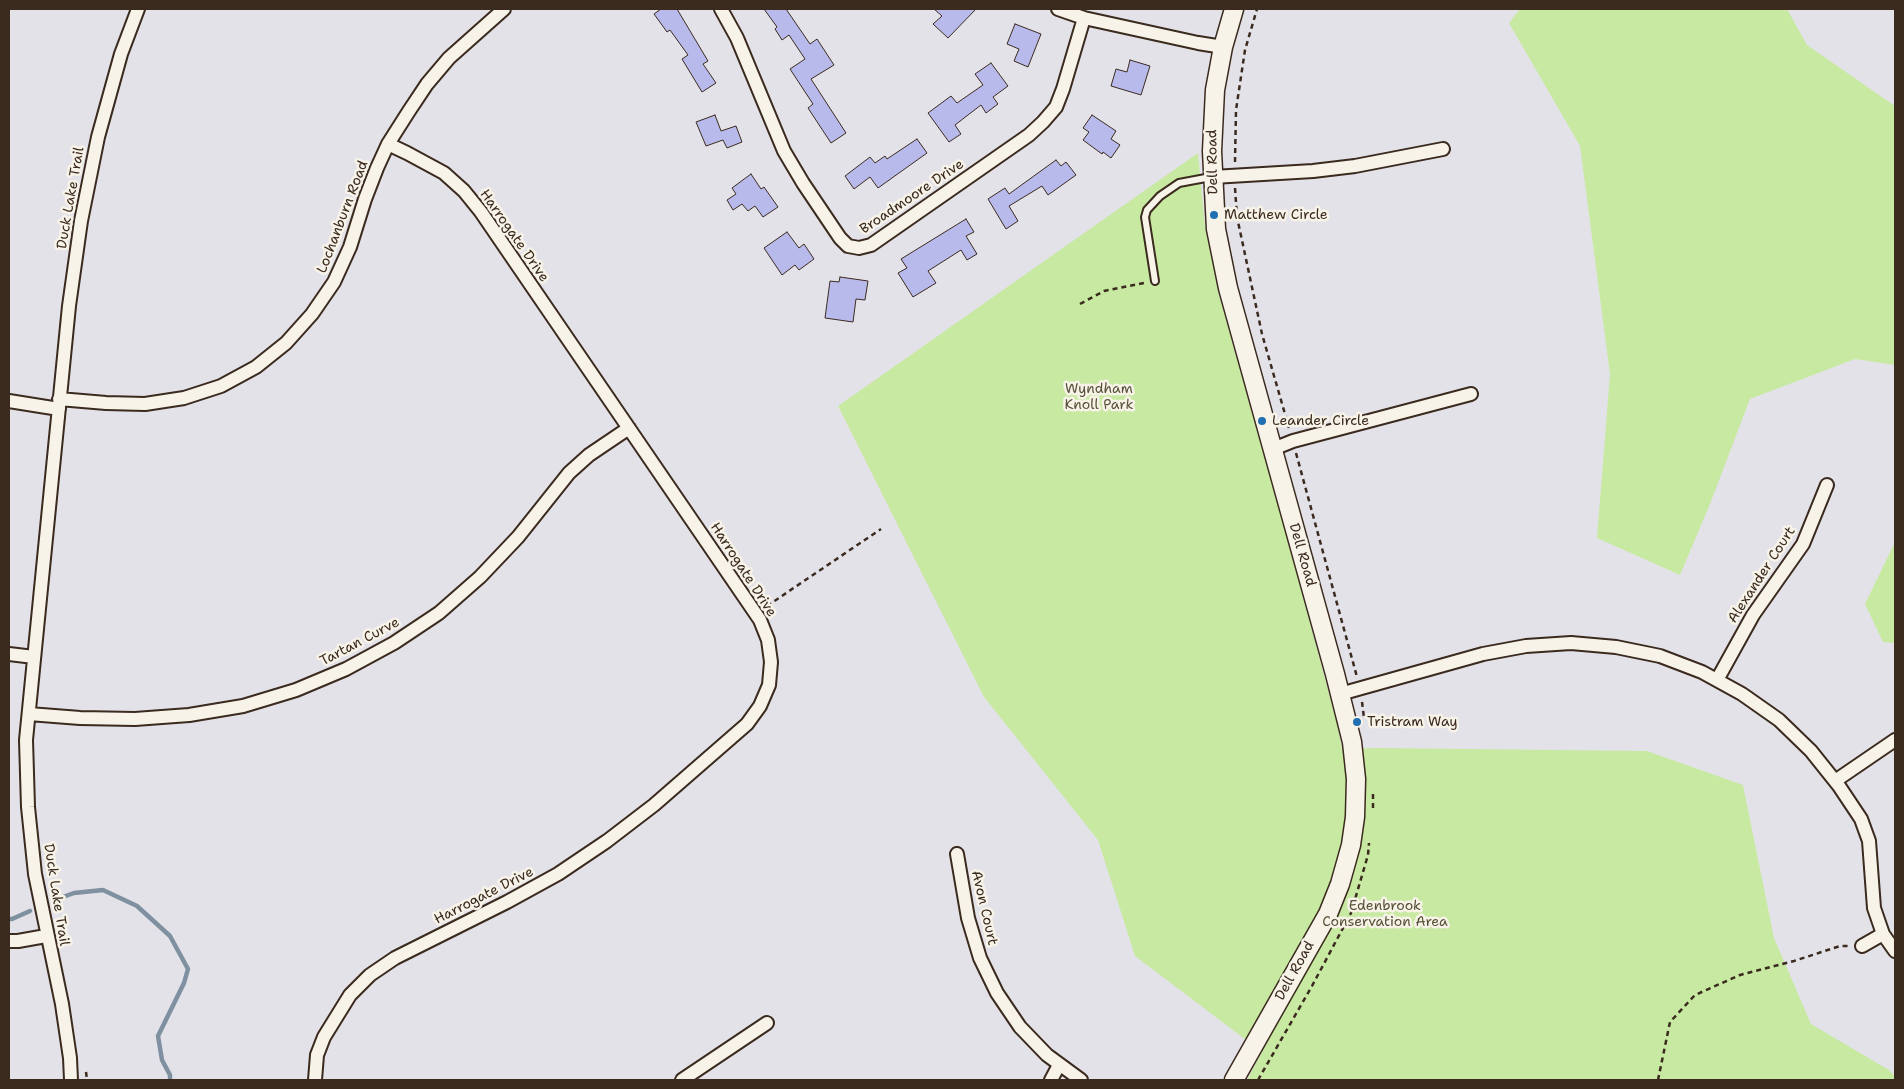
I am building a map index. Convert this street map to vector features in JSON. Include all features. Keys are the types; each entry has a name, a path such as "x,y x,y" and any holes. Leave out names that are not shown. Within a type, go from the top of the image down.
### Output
{"street":[{"name":"Duck Lake Trail","path":"72,1080 62,1004 46,936 35,874 28,807 26,740 70,296 81,221 98,137 121,54 138,9"},
{"name":"Lochanburn Road","path":"9,401 59,404 145,404 184,398 221,386 263,361 286,343 312,314 334,282 350,246 365,199 388,144 427,84 448,58 504,9"},
{"name":"Broadmoore Drive","path":"721,9 737,38 784,150 803,183 840,238 848,246 859,248 871,245 1029,135 1044,122 1056,107 1064,89 1084,18"},
{"path":"1058,9 1084,18 1198,44 1223,47"},
{"name":"Dell Road","path":"1234,9 1223,47 1215,90 1212,177 1216,229 1228,288 1340,694 1352,742 1356,780 1355,817 1351,845 1340,884 1328,914 1234,1080"},
{"name":"Harrogate Drive","path":"315,1080 317,1055 324,1037 350,995 370,975 395,958 507,902 558,874 607,841 654,805 747,724 760,706 769,685 771,662 768,640 756,613 480,212 464,191 444,173 388,144"},
{"path":"1212,177 1314,171 1355,166 1444,149"},
{"path":"1272,448 1471,394"},
{"name":"Tartan Curve","path":"29,714 80,718 134,719 189,715 243,706 296,690 346,669 394,643 439,613 480,577 518,537 569,473 589,455 629,428"},
{"name":"Alexander Court","path":"1717,680 1753,615 1803,544 1827,485"},
{"path":"1340,694 1482,654 1526,646 1571,643 1616,647 1660,656 1717,680 1742,694 1778,720 1811,752 1835,781 1861,819 1869,841 1874,908 1883,934 1895,951"},
{"path":"9,654 34,657"},
{"path":"1835,781 1895,740"},
{"name":"Avon Court","path":"957,854 968,918 980,958 997,993 1020,1027 1047,1055 1081,1080"},
{"path":"1862,946 1883,934"},
{"path":"9,941 46,936"},
{"path":"682,1080 766,1023"},
{"path":"1051,1080 1059,1065"}],"lane":[{"path":"1155,281 1145,217 1147,210 1160,196 1179,183 1212,177"}],"path":[{"path":"1080,304 1104,291 1155,281"},
{"path":"756,613 881,529"},
{"path":"1658,1080 1670,1022 1695,995 1740,975 1794,962 1840,946 1862,946"}],"green space":[{"path":"1520,9 1787,9 1807,45 1895,106 1895,365 1855,359 1750,399 1710,504 1680,575 1597,538 1610,374 1580,146 1509,23"},
{"name":"Edenbrook Conservation Area","path":"1198,153 1205,227 1219,295 1290,549 1338,727 1342,749 1647,751 1743,785 1774,938 1811,1024 1889,1070 1895,1076 1895,1080 1247,1080 1262,1052 1135,956 1098,840 984,697 838,406"},
{"path":"1895,542 1895,643 1883,642 1865,604"}],"building":[{"path":"661,9 677,9 708,61 703,64 716,83 702,92 682,59 688,55 670,30 667,32 654,14"},
{"path":"764,9 786,9 810,44 817,39 834,65 811,79 846,133 831,143 808,108 813,104 790,69 805,59 789,35 782,40 775,29 777,27"},
{"path":"934,9 976,9 948,38 933,24 942,16"},
{"path":"1015,24 1041,34 1028,67 1014,61 1019,49 1007,44"},
{"path":"1130,60 1150,66 1141,95 1111,86 1116,69 1127,72"},
{"path":"991,63 1008,86 993,97 998,104 986,113 981,105 955,125 961,134 949,142 928,113 951,96 957,103 983,85 975,74"},
{"path":"715,115 721,131 736,126 742,142 727,148 723,140 706,146 696,122"},
{"path":"1092,115 1116,131 1111,139 1120,145 1111,158 1103,152 1102,154 1083,140 1089,132 1083,128"},
{"path":"917,139 927,153 878,188 870,177 854,189 845,176 870,157 875,163 885,156 887,159"},
{"path":"1056,160 1061,166 1066,162 1076,175 1048,195 1042,186 1009,206 1018,221 1006,229 988,199 1005,188 1009,194"},
{"path":"751,174 761,189 764,187 778,207 763,217 755,206 748,211 742,204 733,210 727,200 736,194 732,188"},
{"path":"966,219 974,232 966,236 977,254 967,260 961,250 928,271 936,283 913,297 898,273 907,268 901,259"},
{"path":"787,232 799,248 804,244 814,259 799,270 795,265 782,275 764,248"},
{"path":"840,277 868,281 865,300 856,299 853,322 825,318 830,281 839,282"}],"waterway":[{"path":"63,897 74,893 103,890 137,906 170,936 188,969 184,983 158,1036 162,1060 170,1075 170,1080"},
{"path":"9,919 30,911"}],"place":[{"name":"Matthew Circle","path":"1214,215"},
{"name":"Leander Circle","path":"1262,421"},
{"name":"Tristram Way","path":"1357,722"}],"park label":[{"name":"Wyndham Knoll Park","path":"1099,398"}]}
